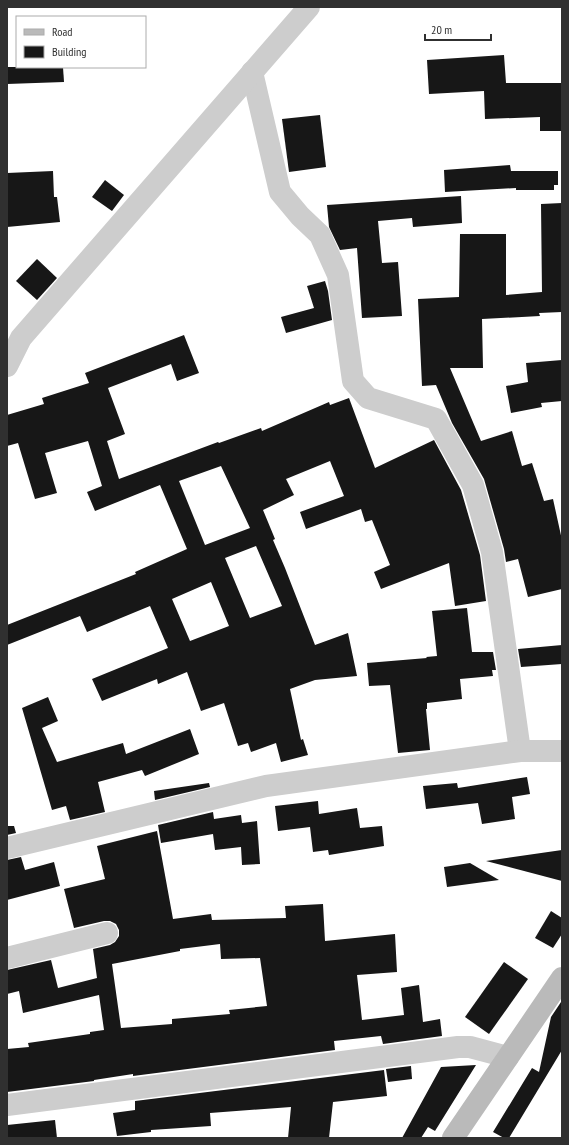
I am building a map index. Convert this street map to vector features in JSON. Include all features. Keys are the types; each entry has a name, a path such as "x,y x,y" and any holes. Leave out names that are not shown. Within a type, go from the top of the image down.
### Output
{"street":[{"path":"7,366 21,338 308,7"},
{"path":"252,72 280,192 300,216 320,235 338,275 353,381 368,398 436,419 474,485 492,552 520,751"},
{"path":"7,848 266,786 520,751 562,751"},
{"path":"7,958 107,933"},
{"path":"453,1138 562,978"},
{"path":"7,1105 458,1047 470,1047 508,1057"}],"building":[{"path":"504,55 506,83 562,83 562,131 540,131 540,117 485,119 484,91 429,94 427,60"},
{"path":"7,67 63,68 64,82 7,84"},
{"path":"320,115 326,167 289,172 282,119"},
{"path":"510,165 511,171 558,171 558,185 554,185 554,190 516,190 516,188 445,192 444,170"},
{"path":"53,171 54,197 57,197 60,222 7,227 7,173"},
{"path":"105,180 124,195 112,211 92,197"},
{"path":"461,196 462,223 413,227 412,218 378,221 382,263 398,262 402,316 362,318 357,248 340,250 329,227 327,205"},
{"path":"562,203 562,312 539,313 540,316 482,319 483,368 450,368 481,441 512,431 522,466 532,463 544,501 553,499 562,540 562,589 528,597 518,559 506,562 504,549 484,479 452,423 436,385 422,386 418,299 459,297 460,234 506,234 506,295 542,292 541,204"},
{"path":"37,259 57,278 37,300 16,281"},
{"path":"325,281 332,320 286,333 281,317 314,308 307,286"},
{"path":"184,335 199,373 177,381 171,364 108,388 125,434 107,441 119,479 218,442 219,443 261,428 262,431 329,402 330,405 349,398 375,468 434,440 461,490 480,555 486,601 455,606 449,563 381,589 374,572 390,565 372,520 365,522 361,509 306,529 300,512 344,496 330,461 286,479 294,495 263,510 275,539 273,540 315,645 348,633 357,676 315,680 290,689 301,740 303,739 308,755 281,762 276,743 251,752 248,743 238,746 224,703 201,711 187,672 158,684 157,679 102,701 92,679 168,648 150,606 87,632 80,616 7,645 7,625 136,574 135,572 187,549 160,485 95,511 87,492 102,486 88,441 45,453 57,493 35,499 18,443 7,446 7,415 44,404 42,398 89,383 85,373","holes":["221,466 250,528 205,545 179,481","256,546 282,606 250,618 225,558","211,582 229,626 190,641 172,599"]},
{"path":"562,360 562,401 541,403 542,407 511,413 506,386 528,382 526,363"},
{"path":"467,608 472,652 493,652 496,670 492,670 493,676 460,679 462,699 427,703 426,709 430,750 398,753 390,685 369,686 367,663 437,656 432,611"},
{"path":"562,645 562,664 521,667 518,649"},
{"path":"48,697 58,721 42,728 57,762 123,743 126,754 190,729 199,754 145,776 142,770 98,782 105,812 70,820 66,806 52,810 22,708"},
{"path":"527,777 530,794 512,797 515,819 482,824 478,803 426,809 423,786 457,783 458,788"},
{"path":"209,783 210,787 155,800 154,791"},
{"path":"318,801 319,814 357,808 360,828 382,826 384,846 329,855 328,850 313,852 310,827 278,831 275,806"},
{"path":"213,812 214,819 241,815 242,823 257,821 260,864 242,865 241,847 215,850 213,834 161,843 158,825"},
{"path":"7,826 14,826 16,833 7,835"},
{"path":"157,831 173,919 211,914 212,920 286,918 285,906 323,904 325,941 395,934 397,972 357,975 362,1020 404,1015 401,988 419,985 423,1022 440,1019 442,1036 383,1044 381,1036 334,1041 335,1050 133,1076 133,1074 94,1081 7,1092 7,1049 29,1047 28,1043 90,1034 90,1032 104,1030 99,995 23,1013 19,991 7,994 7,970 51,960 58,988 97,978 93,949 110,945 115,942 119,936 119,930 116,924 110,921 74,928 64,889 105,879 97,846","holes":["220,944 221,959 260,958 267,1006 229,1010 230,1014 172,1019 172,1024 121,1028 112,964 180,951 180,949"]},
{"path":"562,850 562,881 486,861"},
{"path":"21,857 25,870 54,862 60,886 7,900 7,860"},
{"path":"470,863 499,880 447,887 444,867"},
{"path":"551,911 562,918 562,934 553,948 535,938"},
{"path":"504,962 528,979 489,1034 465,1017"},
{"path":"561,1002 562,1050 509,1138 504,1138 493,1132 532,1068 539,1072 551,1017"},
{"path":"476,1065 435,1131 428,1127 421,1138 402,1138 441,1067"},
{"path":"411,1066 412,1079 388,1082 386,1069"},
{"path":"384,1070 387,1096 333,1102 329,1138 288,1138 291,1107 210,1113 211,1126 151,1130 151,1132 117,1136 113,1113 135,1110 135,1101"},
{"path":"55,1120 57,1138 7,1138 7,1125"}]}
